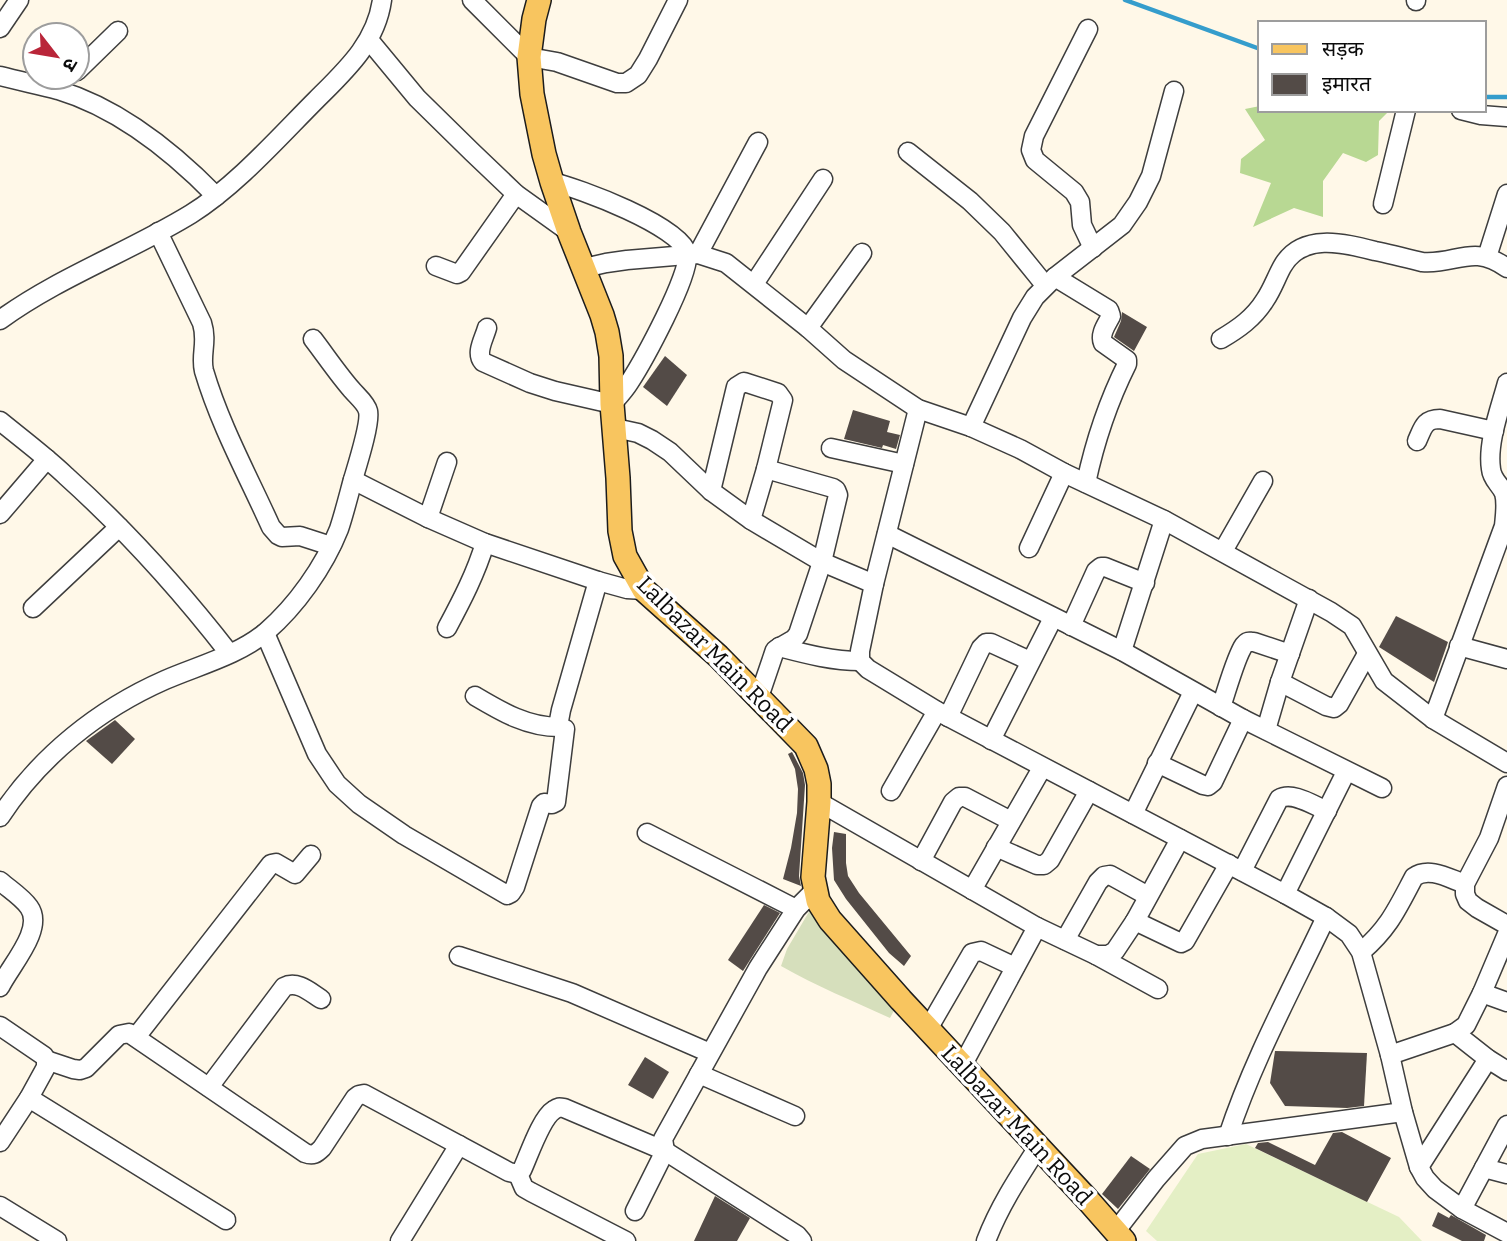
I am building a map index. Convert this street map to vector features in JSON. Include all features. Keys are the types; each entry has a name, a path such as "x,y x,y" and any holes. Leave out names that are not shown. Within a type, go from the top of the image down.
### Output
{"main road":[{"name":"Lalbazar Main Road","path":"539,0 529,57 532,94 552,182 607,332 611,356 620,531 625,556 644,590 718,656 806,746 816,769 819,802 813,877 818,901 830,919 1120,1236"}],"street":[{"path":"0,28 19,0"},
{"path":"0,320 49,289 191,214 216,196 269,148 332,84 369,40 380,18 382,0"},
{"path":"472,0 529,57 558,62 617,83 626,83 638,75 678,0"},
{"path":"1088,29 1034,136 1031,150 1034,160 1073,192 1080,202 1082,225 1093,248"},
{"path":"91,57 118,31"},
{"path":"369,40 417,98 516,194 569,232"},
{"path":"0,76 21,79"},
{"path":"75,91 92,104 138,130 184,165 216,196"},
{"path":"971,427 1022,318 1050,281 1122,225 1138,202 1151,176 1174,91"},
{"path":"1383,204 1406,112"},
{"path":"1469,112 1507,117"},
{"path":"487,328 479,353 483,362 530,383 612,404 628,384 661,324 693,255 758,142"},
{"path":"908,152 978,208 1050,281 1109,310 1111,316 1101,339 1127,360 1127,364 1114,388 1104,417 1086,483"},
{"path":"754,284 823,179"},
{"path":"552,182 594,195 648,219 693,255"},
{"path":"436,266 457,274 461,272 516,194"},
{"path":"1487,257 1507,194"},
{"path":"158,232 202,323 205,333 203,365 206,376 221,418 271,527 282,537 300,536 331,546"},
{"path":"1221,339 1241,327 1256,313 1289,256 1313,244 1341,242 1422,262 1441,262 1471,255 1487,257 1507,268"},
{"path":"808,328 862,253"},
{"path":"584,268 606,262 693,255 726,263 844,360 918,408 971,427 1020,449 1164,520 1331,612 1352,626 1384,681 1433,719 1507,763"},
{"path":"0,817 36,771 77,732 105,712 161,682 247,645 265,633 294,603 313,577 339,527 368,423 368,412 364,403 313,339"},
{"path":"711,491 736,387 744,382 778,393 783,400 751,520"},
{"path":"1433,719 1504,526 1507,506 1505,491 1496,484 1491,475 1490,464 1494,431 1507,383"},
{"path":"918,408 874,584 860,661 868,669 942,714 1326,916 1349,934 1361,952 1419,1167 1435,1189 1462,1209 1507,1233"},
{"path":"1417,441 1425,423 1432,419 1494,431"},
{"path":"0,421 67,476 119,527 173,584 229,653"},
{"path":"615,428 638,433 652,440 670,452 711,491 751,520 822,562 874,584"},
{"path":"831,448 904,464"},
{"path":"0,514 47,459"},
{"path":"428,518 447,462"},
{"path":"759,697 775,650 798,634 822,562 838,495 833,488 766,469"},
{"path":"1029,548 1064,473"},
{"path":"353,480 485,543 598,581 627,589 644,590"},
{"path":"1223,551 1264,481"},
{"path":"1122,651 1164,520"},
{"path":"33,608 119,527"},
{"path":"887,534 1122,651 1222,708 1382,789"},
{"path":"447,628 467,592 485,543"},
{"path":"1071,626 1096,571 1101,567 1145,583"},
{"path":"559,727 561,710 598,581"},
{"path":"1266,730 1309,600"},
{"path":"990,740 1053,618"},
{"path":"265,633 317,754 337,784 359,804 404,835 507,895 515,887 541,806 555,802 565,730 520,721 475,696"},
{"path":"1222,708 1245,643 1250,641 1290,654"},
{"path":"891,791 986,643 1030,661"},
{"path":"1459,646 1507,659"},
{"path":"779,647 823,658 860,661"},
{"path":"1280,682 1334,708 1339,704 1367,654"},
{"path":"1133,814 1193,692"},
{"path":"1157,763 1208,786 1213,782 1243,719"},
{"path":"972,890 1042,768"},
{"path":"1285,894 1346,772"},
{"path":"1507,786 1489,838 1465,884 1468,901 1507,925"},
{"path":"996,847 1037,865 1044,865 1050,860 1089,791"},
{"path":"1135,921 1177,943 1185,941 1236,868 1279,799 1289,795 1327,811"},
{"path":"920,861 953,802 959,797 965,797 1011,821"},
{"path":"819,802 1037,927 1158,989"},
{"path":"647,833 796,909"},
{"path":"1096,955 1108,955 1115,951 1135,921 1180,839"},
{"path":"136,1037 271,864 276,863 295,874 311,855"},
{"path":"1361,952 1389,925 1414,877 1427,872 1465,884"},
{"path":"1065,940 1104,876 1110,875 1148,896"},
{"path":"0,881 26,904 35,919 33,929 0,987"},
{"path":"635,1211 665,1151 663,1139 710,1053 758,968 796,909 815,890"},
{"path":"1228,1136 1237,1108 1273,1027 1326,916"},
{"path":"962,1066 1037,927"},
{"path":"1390,1055 1455,1033 1466,1024 1507,934"},
{"path":"928,1029 972,953 981,951 1015,967"},
{"path":"459,956 572,993 710,1053"},
{"path":"209,1087 284,987 297,985 321,999"},
{"path":"1482,993 1507,1002"},
{"path":"0,1026 47,1060 80,1070 86,1068 119,1035 129,1033 311,1156 322,1148 355,1098 364,1094 509,1172 518,1174"},
{"path":"1455,1033 1507,1071"},
{"path":"1419,1167 1488,1059"},
{"path":"0,1142 29,1098 46,1068 47,1060"},
{"path":"699,1074 794,1116"},
{"path":"29,1098 226,1220"},
{"path":"518,1174 548,1115 559,1107 572,1110 665,1151 797,1235 801,1241"},
{"path":"1120,1236 1156,1179 1185,1146 1202,1139 1403,1112"},
{"path":"1462,1209 1507,1125"},
{"path":"400,1241 459,1145"},
{"path":"986,1241 1009,1193 1038,1147"},
{"path":"1484,1168 1507,1174"},
{"path":"518,1174 520,1182 531,1192 626,1241"},
{"path":"0,1206 57,1241"}],"green space":[{"path":"1258,106 1258,112 1388,112 1379,121 1378,155 1366,162 1343,153 1323,181 1323,217 1294,208 1253,227 1271,183 1240,173 1241,159 1265,140 1245,109"},
{"path":"813,905 898,1003 890,1018 781,966 787,949"},
{"path":"1246,1144 1399,1217 1422,1241 1157,1241 1146,1231 1198,1154"}],"building":[{"path":"1122,312 1147,327 1134,351 1114,337"},
{"path":"665,356 687,375 667,406 643,387"},
{"path":"853,410 890,421 887,432 900,435 896,449 844,439"},
{"path":"1396,616 1448,642 1434,682 1379,647"},
{"path":"115,720 135,739 112,764 86,741"},
{"path":"792,752 803,773 805,785 799,876 801,886 783,879 797,813 795,769 788,754"},
{"path":"834,832 846,834 848,876 911,956 904,966 889,953 834,880"},
{"path":"764,905 780,913 743,971 728,960"},
{"path":"1275,1051 1367,1053 1364,1106 1285,1106 1270,1083"},
{"path":"645,1057 669,1072 653,1099 628,1085"},
{"path":"1342,1132 1391,1158 1367,1202 1255,1148 1258,1143 1268,1142 1315,1165 1333,1133"},
{"path":"1131,1156 1150,1169 1118,1209 1102,1194"},
{"path":"715,1196 750,1218 737,1241 694,1241"},
{"path":"1438,1212 1449,1218 1451,1215 1486,1235 1484,1241 1462,1241 1432,1226"}],"waterway":[{"path":"1125,0 1258,48"},
{"path":"1486,97 1507,97"}]}
